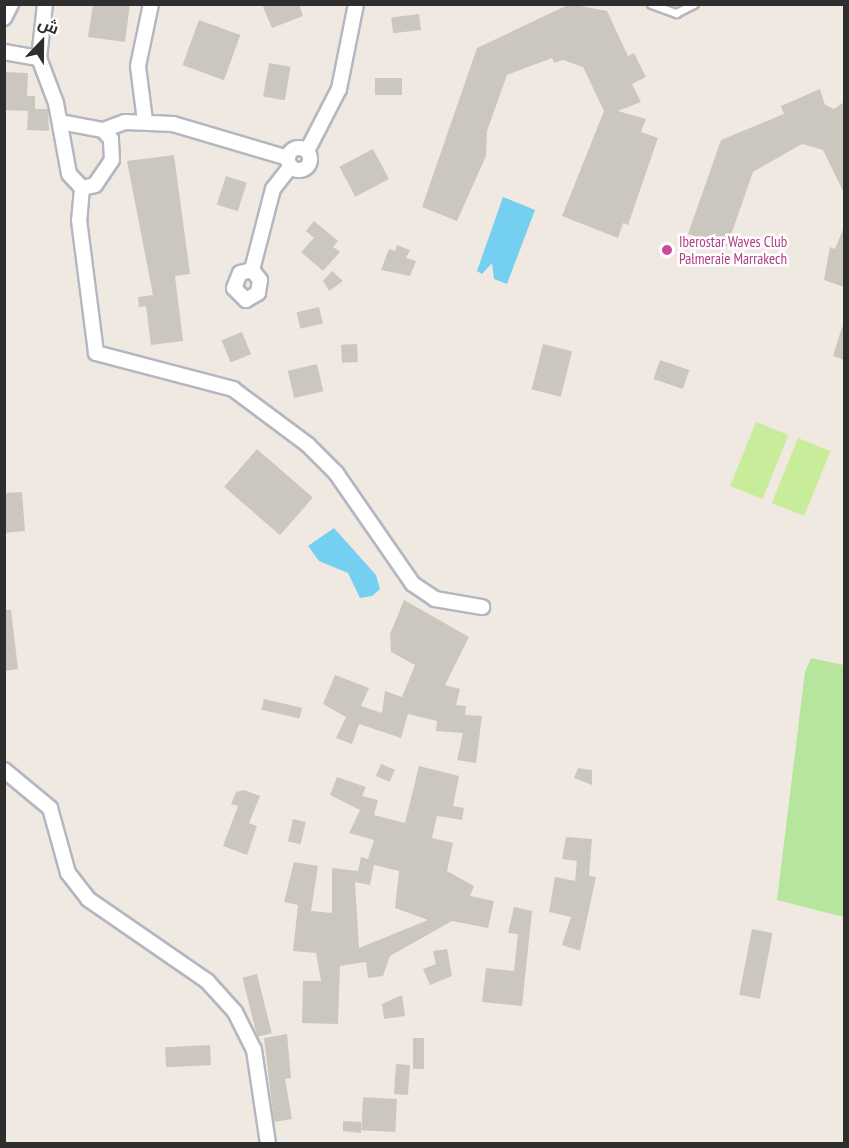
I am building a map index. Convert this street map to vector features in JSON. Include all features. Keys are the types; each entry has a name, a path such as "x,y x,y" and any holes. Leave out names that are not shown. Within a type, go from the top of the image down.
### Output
{"street":[{"path":"4,18 11,4"},
{"path":"45,4 39,58 60,122 69,174 82,188 79,220 96,353 232,389 308,445 336,473 413,585 435,599 482,607"},
{"path":"145,121 138,66 152,4"},
{"path":"60,122 103,130 145,121 307,166 307,151 339,90 356,4"},
{"path":"4,52 39,58"},
{"path":"82,188 95,185 112,160 111,140 103,130"},
{"path":"252,270 273,189 290,162"},
{"path":"4,770 50,808 68,873 88,899 207,981 235,1012 254,1050 268,1143"}],"lane":[{"path":"651,4 676,13 694,4"}],"green space":[{"path":"756,422 788,435 763,499 730,486"},
{"path":"798,438 830,451 804,516 772,503"},
{"path":"811,658 844,665 844,917 777,900 805,672"}],"water":[{"path":"503,197 535,210 507,284 494,279 492,263 482,274 477,271"},
{"path":"334,528 376,575 380,589 372,596 360,598 348,573 319,561 308,546"}],"building":[{"path":"93,4 130,4 125,42 88,37"},
{"path":"270,4 299,4 303,16 272,28 263,7"},
{"path":"570,4 607,11 628,56 634,53 646,77 632,84 641,102 618,111 646,119 641,132 658,138 628,225 623,223 618,238 562,216 604,111 583,67 563,60 554,63 552,58 507,75 487,131 486,156 457,221 422,207 477,48"},
{"path":"419,14 421,30 393,33 391,17"},
{"path":"199,20 240,35 224,80 183,65"},
{"path":"269,63 291,67 285,100 263,96"},
{"path":"4,72 28,73 27,96 35,96 35,109 48,109 49,131 27,130 28,111 4,110"},
{"path":"375,78 402,78 402,95 375,95"},
{"path":"820,89 825,105 834,109 844,102 844,193 823,150 802,144 753,172 727,246 688,234 721,140 784,114 781,106"},
{"path":"373,149 389,179 355,197 339,167"},
{"path":"174,155 190,274 175,276 183,341 151,345 146,306 139,307 138,297 153,295 127,161"},
{"path":"226,176 247,183 238,211 217,205"},
{"path":"314,221 338,241 333,247 340,252 323,271 301,252 314,238 306,231"},
{"path":"844,227 844,287 824,280 830,247 835,249"},
{"path":"397,245 410,250 406,258 416,261 410,276 381,270 389,249 395,251"},
{"path":"332,271 343,281 329,291 323,281"},
{"path":"319,307 323,324 300,329 297,312"},
{"path":"842,327 844,327 844,360 833,356"},
{"path":"242,332 251,354 231,362 222,340"},
{"path":"357,344 358,362 342,363 341,345"},
{"path":"543,344 572,351 561,397 532,390"},
{"path":"660,360 689,370 683,389 653,379"},
{"path":"317,364 323,391 294,398 288,371"},
{"path":"257,449 313,498 280,535 224,487"},
{"path":"22,492 25,531 4,533 4,493"},
{"path":"404,600 469,637 445,685 460,689 456,705 466,706 465,715 482,716 476,763 457,760 463,733 436,731 437,721 408,714 401,738 359,724 352,744 336,738 346,717 323,704 335,675 369,688 361,706 382,713 385,691 402,697 415,665 391,652 390,634"},
{"path":"4,610 11,610 18,669 4,671"},
{"path":"264,699 302,708 300,718 262,710"},
{"path":"381,764 395,770 390,782 376,776"},
{"path":"419,766 459,776 453,806 464,808 462,820 437,816 432,838 453,843 447,871 474,886 470,896 494,901 488,928 452,921 390,956 383,976 368,978 366,962 340,966 338,1024 302,1023 303,981 321,981 316,953 293,951 298,905 284,902 294,862 318,866 311,911 332,913 332,868 358,871 361,857 368,859 374,840 349,833 360,810 330,795 337,777 366,787 362,796 378,800 374,815 405,823","holes":["374,865 399,871 395,908 428,920 359,948 355,882 370,885"]},
{"path":"578,768 592,770 592,785 574,778"},
{"path":"244,790 260,796 249,823 257,826 247,855 223,846 238,806 231,804 236,792"},
{"path":"293,819 306,822 300,844 288,841"},
{"path":"566,837 592,839 589,876 596,877 580,951 562,945 571,917 549,912 555,877 575,881 577,861 562,859"},
{"path":"514,907 532,911 522,1006 482,1002 486,968 514,971 518,934 508,933"},
{"path":"752,929 773,933 760,999 739,995"},
{"path":"447,949 452,976 430,985 423,969 436,964 433,951"},
{"path":"257,974 272,1033 257,1037 242,978"},
{"path":"402,995 405,1016 384,1019 382,1004"},
{"path":"287,1034 291,1078 285,1079 292,1119 274,1122 264,1038"},
{"path":"413,1038 424,1038 424,1069 413,1069"},
{"path":"210,1045 211,1065 166,1067 165,1047"},
{"path":"396,1064 410,1065 408,1095 394,1094"},
{"path":"363,1097 397,1099 395,1132 361,1130"},
{"path":"343,1121 361,1122 361,1133 343,1131"}],"place":[{"name":"Iberostar Waves Club Palmeraie Marrakech","path":"667,250"}]}
